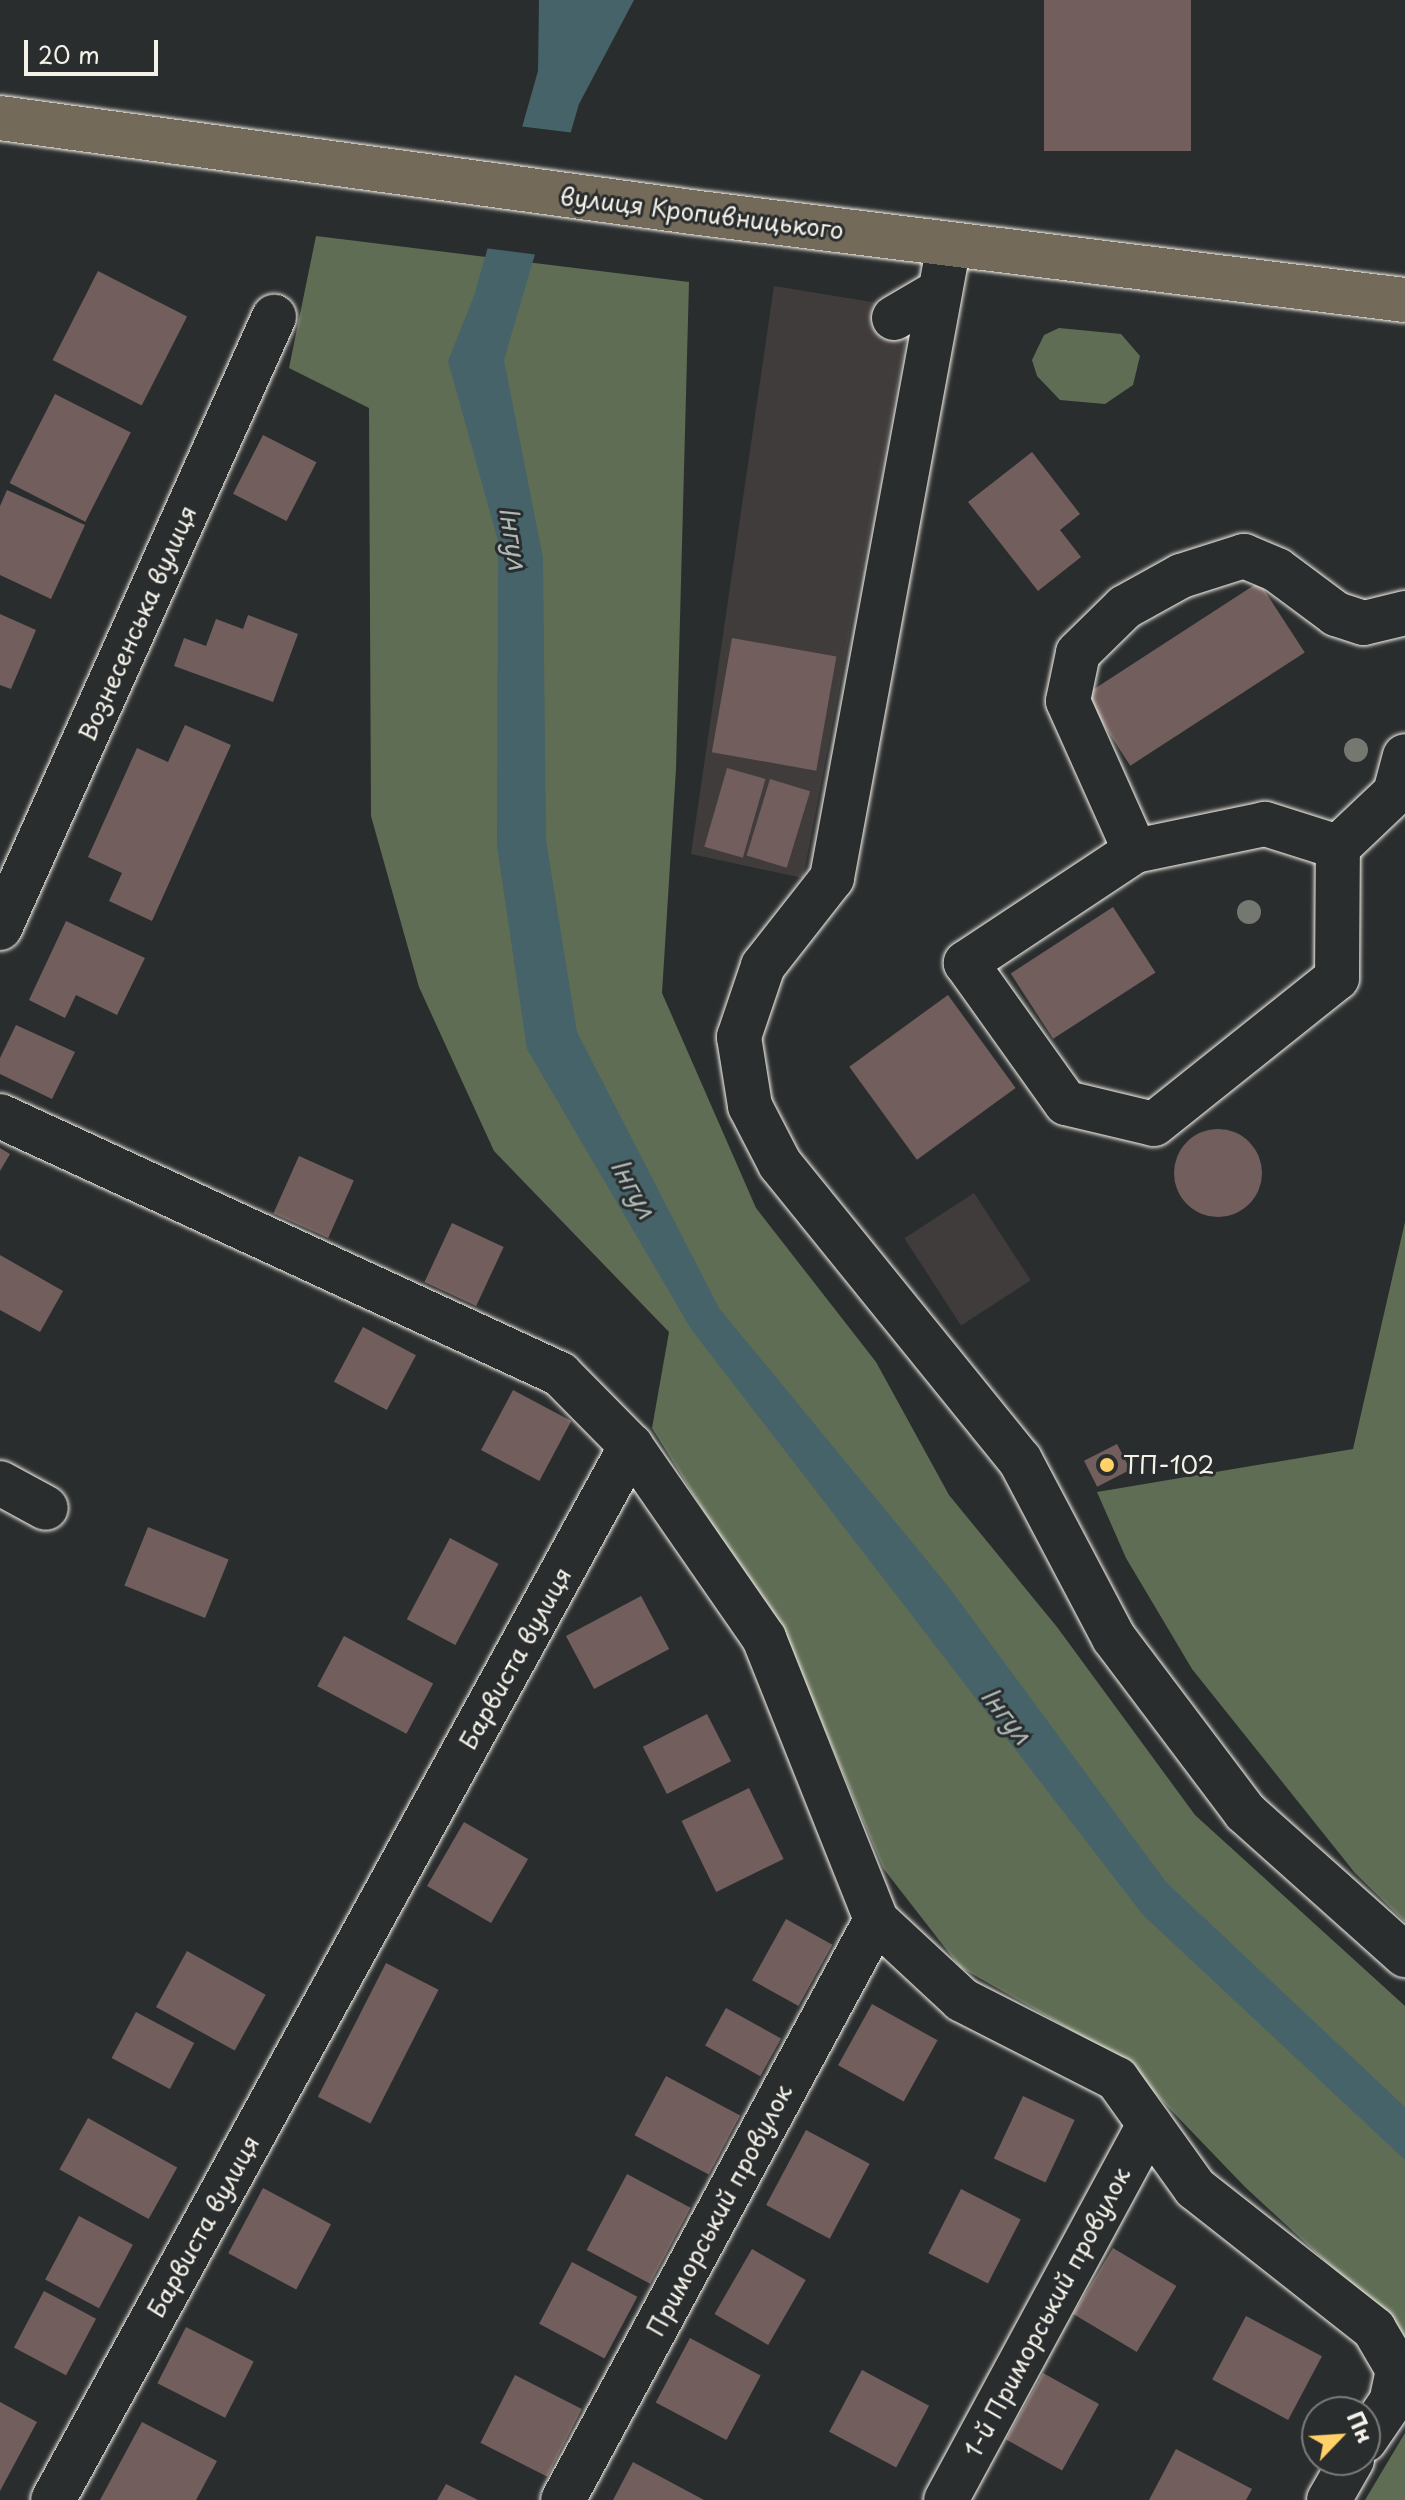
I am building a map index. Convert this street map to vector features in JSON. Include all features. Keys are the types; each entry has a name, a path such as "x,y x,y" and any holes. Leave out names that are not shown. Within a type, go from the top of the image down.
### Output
{"main road":[{"name":"вулиця Кропивницького","path":"0,118 699,213 1405,300"}],"street":[{"path":"949,244 865,625 832,878 763,966 739,1037 750,1106 780,1164 1020,1460 1114,1638 1245,1812 1405,1955"},
{"path":"894,318 940,291"},
{"name":"Вознесенська вулиця","path":"0,928 274,317"},
{"path":"1135,851 1068,701 1078,653 1125,607 1181,576 1244,556 1277,570 1336,614 1364,623 1405,613"},
{"path":"1338,847 1265,824 1135,851 966,963 1066,1103 1154,1124 1337,978 1338,847 1395,793 1405,756"},
{"path":"0,1116 560,1374 631,1446 764,1638 876,1920 962,2000 1117,2079 1195,2188 1374,2329 1398,2370 1391,2402 1381,2417"},
{"name":"Барвиста вулиця","path":"53,2500 631,1446"},
{"path":"0,1483 46,1508"},
{"name":"Приморський провулок","path":"563,2500 876,1920"},
{"name":"1-й Приморський провулок","path":"946,2500 1149,2124"},
{"path":"1329,2500 1343,2476"}],"shaded area":[{"path":"774,286 878,303 907,333 803,878 691,854"},
{"path":"974,1193 1031,1280 961,1325 904,1238"}],"green space":[{"path":"316,236 689,282 676,769 662,993 756,1208 876,1362 949,1495 1057,1627 1195,1815 1405,2006 1405,2344 1402,2332 1245,2187 1122,2059 960,1967 883,1868 794,1656 652,1428 669,1332 494,1151 419,987 371,816 369,408 289,368"},
{"path":"1059,328 1121,334 1140,356 1133,385 1105,404 1060,400 1037,376 1032,360 1044,335"},
{"path":"1405,1222 1405,1922 1355,1873 1192,1669 1126,1558 1097,1492 1353,1449"},
{"path":"1405,2433 1405,2500 1365,2500"}],"water":[{"name":"Інгул","path":"539,0 634,0 579,104 504,360 543,558 546,840 577,1032 719,1308 948,1586 1166,1882 1405,2107 1405,2160 1143,1915 691,1329 527,1049 497,846 498,541 448,361 474,296 538,71"}],"pier":[{"path":"518,126 575,133 539,255 484,248"}],"building":[{"path":"1044,0 1191,0 1191,151 1044,151"},
{"path":"98,271 187,316 142,405 53,360"},
{"path":"55,394 131,433 85,522 10,483"},
{"path":"263,435 316,462 286,521 233,494"},
{"path":"1032,452 1080,514 1060,530 1081,557 1038,591 968,502"},
{"path":"7,490 85,525 51,599 0,575 0,506"},
{"path":"1259,582 1305,652 1130,766 1085,695"},
{"path":"0,614 36,630 11,689 0,685"},
{"path":"248,615 298,634 273,702 174,666 184,638 206,646 216,619 243,629"},
{"path":"732,638 836,656 816,771 712,752"},
{"path":"185,725 231,745 152,921 109,901 122,873 88,857 137,748 168,762"},
{"path":"727,768 765,779 743,858 704,847"},
{"path":"770,779 810,791 787,868 747,856"},
{"path":"1113,907 1155,972 1053,1039 1011,973"},
{"path":"66,921 145,958 117,1015 76,995 65,1018 29,1000"},
{"path":"948,995 1016,1088 917,1160 849,1067"},
{"path":"16,1025 75,1052 52,1099 0,1074 0,1058"},
{"path":"1218,1129 1243,1136 1255,1148 1262,1173 1255,1198 1243,1210 1218,1217 1193,1210 1181,1198 1174,1173 1181,1148 1193,1136"},
{"path":"0,1148 10,1154 0,1171"},
{"path":"299,1156 354,1180 328,1238 273,1214"},
{"path":"452,1223 504,1247 476,1306 425,1282"},
{"path":"0,1255 63,1291 40,1332 0,1310"},
{"path":"363,1327 416,1355 387,1410 334,1382"},
{"path":"513,1390 571,1421 539,1481 481,1450"},
{"name":"ТП-102","path":"1117,1444 1130,1470 1097,1487 1084,1461"},
{"path":"148,1527 229,1560 205,1618 124,1585"},
{"path":"450,1538 499,1564 455,1645 407,1619"},
{"path":"641,1596 669,1649 594,1689 566,1636"},
{"path":"344,1636 433,1683 406,1734 317,1686"},
{"path":"707,1714 731,1761 667,1794 643,1747"},
{"path":"749,1788 784,1859 716,1892 682,1821"},
{"path":"464,1822 528,1859 491,1923 427,1886"},
{"path":"786,1919 832,1945 798,2006 752,1980"},
{"path":"187,1951 266,1995 235,2051 156,2007"},
{"path":"386,1963 439,1990 370,2123 318,2097"},
{"path":"872,2004 938,2040 904,2102 838,2065"},
{"path":"726,2008 781,2039 760,2076 705,2046"},
{"path":"136,2012 194,2043 170,2089 112,2058"},
{"path":"666,2076 740,2115 709,2175 635,2135"},
{"path":"1023,2096 1075,2120 1045,2183 994,2159"},
{"path":"88,2118 177,2167 149,2219 59,2170"},
{"path":"806,2130 870,2164 830,2239 766,2205"},
{"path":"627,2174 691,2208 650,2284 587,2250"},
{"path":"263,2188 331,2224 296,2289 228,2253"},
{"path":"961,2189 1021,2219 988,2284 928,2253"},
{"path":"79,2216 133,2245 99,2308 45,2280"},
{"path":"1113,2248 1176,2286 1137,2352 1073,2314"},
{"path":"752,2249 806,2280 768,2345 714,2314"},
{"path":"572,2262 637,2297 604,2359 539,2324"},
{"path":"44,2291 96,2319 66,2375 14,2348"},
{"path":"1246,2316 1322,2356 1288,2420 1212,2380"},
{"path":"186,2327 254,2362 225,2418 157,2383"},
{"path":"690,2338 761,2376 726,2440 656,2402"},
{"path":"862,2370 929,2406 896,2467 829,2432"},
{"path":"1043,2373 1099,2404 1062,2470 1006,2439"},
{"path":"515,2375 582,2409 547,2477 480,2443"},
{"path":"0,2402 37,2422 0,2491"},
{"path":"142,2422 217,2461 196,2500 100,2500"},
{"path":"1176,2449 1252,2489 1246,2500 1149,2500"},
{"path":"633,2462 704,2500 613,2500"},
{"path":"446,2484 478,2500 437,2500"}],"place":[{"name":"ТП-102","path":"1107,1465"}]}
